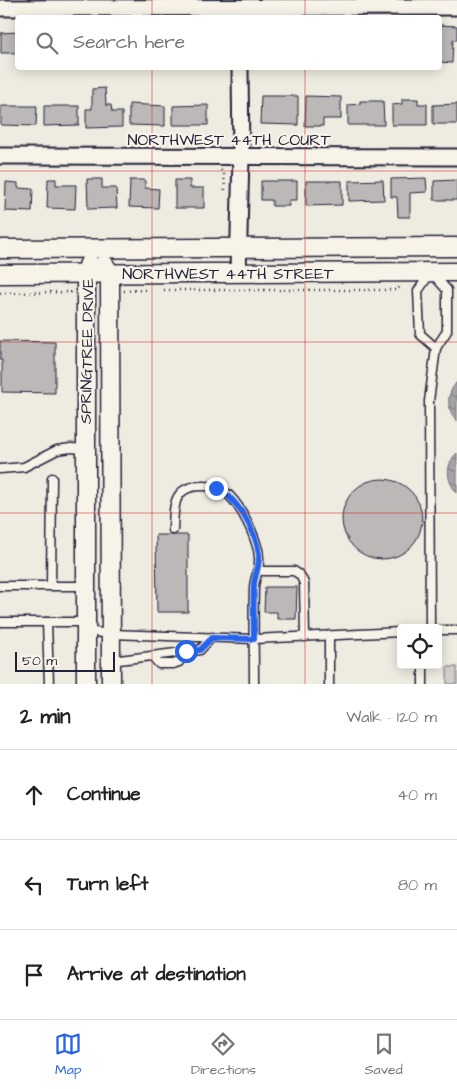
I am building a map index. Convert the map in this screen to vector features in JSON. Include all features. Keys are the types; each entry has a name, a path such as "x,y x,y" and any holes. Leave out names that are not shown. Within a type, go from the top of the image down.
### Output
{"street":[{"path":"0,8 457,8"},
{"path":"238,273 241,156 240,70"},
{"name":"NORTHWEST 44TH COURT","path":"0,156 457,157"},
{"path":"430,272 431,247"},
{"name":"NORTHWEST 44TH STREET","path":"0,249 457,247"},
{"name":"SPRINGTREE DRIVE","path":"95,248 110,273 111,684"},
{"name":"SPRINGTREE DRIVE","path":"86,684 86,273 95,248"},
{"name":"NORTHWEST 44TH STREET","path":"0,274 457,272"}],"lane":[{"path":"430,624 429,401 436,348 447,331 447,290 430,272 418,291 420,334 436,348"},
{"path":"447,331 457,330"},
{"path":"0,469 24,467 57,450 85,448"},
{"path":"51,586 52,478"},
{"path":"173,530 175,501 183,491 199,486 223,490 234,502 248,525 259,554 254,586 254,684"},
{"path":"258,569 264,571 294,571 300,575 304,583 305,637"},
{"path":"0,586 86,586"},
{"path":"0,622 47,622 86,627 110,634 212,638 254,639 397,632"},
{"path":"47,622 49,684"},
{"path":"442,630 457,630"},
{"path":"329,636 329,684"},
{"path":"111,661 200,650 212,638"},
{"path":"423,669 423,684"}],"path":[{"path":"219,167 224,174 225,192"}],"shaded area":[{"path":"447,667 457,667 457,684 447,684"}],"water":[{"path":"457,382 457,421 449,407 449,396"},
{"path":"457,453 457,493 453,488 448,473 450,462"}],"building":[{"path":"442,25 457,26 457,40 453,40 452,63 442,62"},
{"path":"15,32 15,53 1,53 1,33"},
{"path":"105,88 106,105 111,105 112,112 122,112 122,127 86,128 86,109 92,109 92,89"},
{"path":"261,96 298,96 298,125 260,124"},
{"path":"306,96 341,97 341,119 323,119 323,126 305,126"},
{"path":"402,99 418,99 418,104 427,104 427,125 392,125 392,105 402,104"},
{"path":"360,101 383,101 384,125 348,125 348,105 360,104"},
{"path":"129,104 165,106 165,126 129,125"},
{"path":"457,104 457,124 433,124 433,105"},
{"path":"208,105 208,125 173,125 173,106"},
{"path":"1,106 37,106 36,126 1,125"},
{"path":"44,106 79,106 79,125 44,126"},
{"path":"426,178 427,192 410,193 410,217 398,217 397,197 391,197 391,179"},
{"path":"48,179 56,179 56,185 76,185 75,209 47,208"},
{"path":"87,179 102,179 102,188 116,188 117,208 88,209"},
{"path":"130,180 145,180 145,188 159,189 158,208 129,207"},
{"path":"175,180 190,180 190,188 204,188 204,208 175,208"},
{"path":"383,180 384,200 349,201 349,181"},
{"path":"457,180 457,200 434,200 434,181"},
{"path":"261,181 297,181 297,200 289,200 289,206 272,206 272,200 261,200"},
{"path":"306,181 342,181 342,205 306,206"},
{"path":"6,182 18,183 18,188 33,189 32,212 5,211"},
{"path":"0,341 55,342 55,393 2,392"},
{"path":"382,479 397,482 410,491 419,504 422,519 419,534 410,547 397,556 382,559 367,556 354,547 345,534 342,519 345,504 354,491 367,482"},
{"path":"156,535 188,535 188,612 157,612"},
{"path":"265,587 297,587 296,619 277,619 277,612 264,612"}],"route":[{"path":"186,651 200,650 212,638 254,639 254,586 259,563 256,542 240,510 223,490 216,488"}]}
